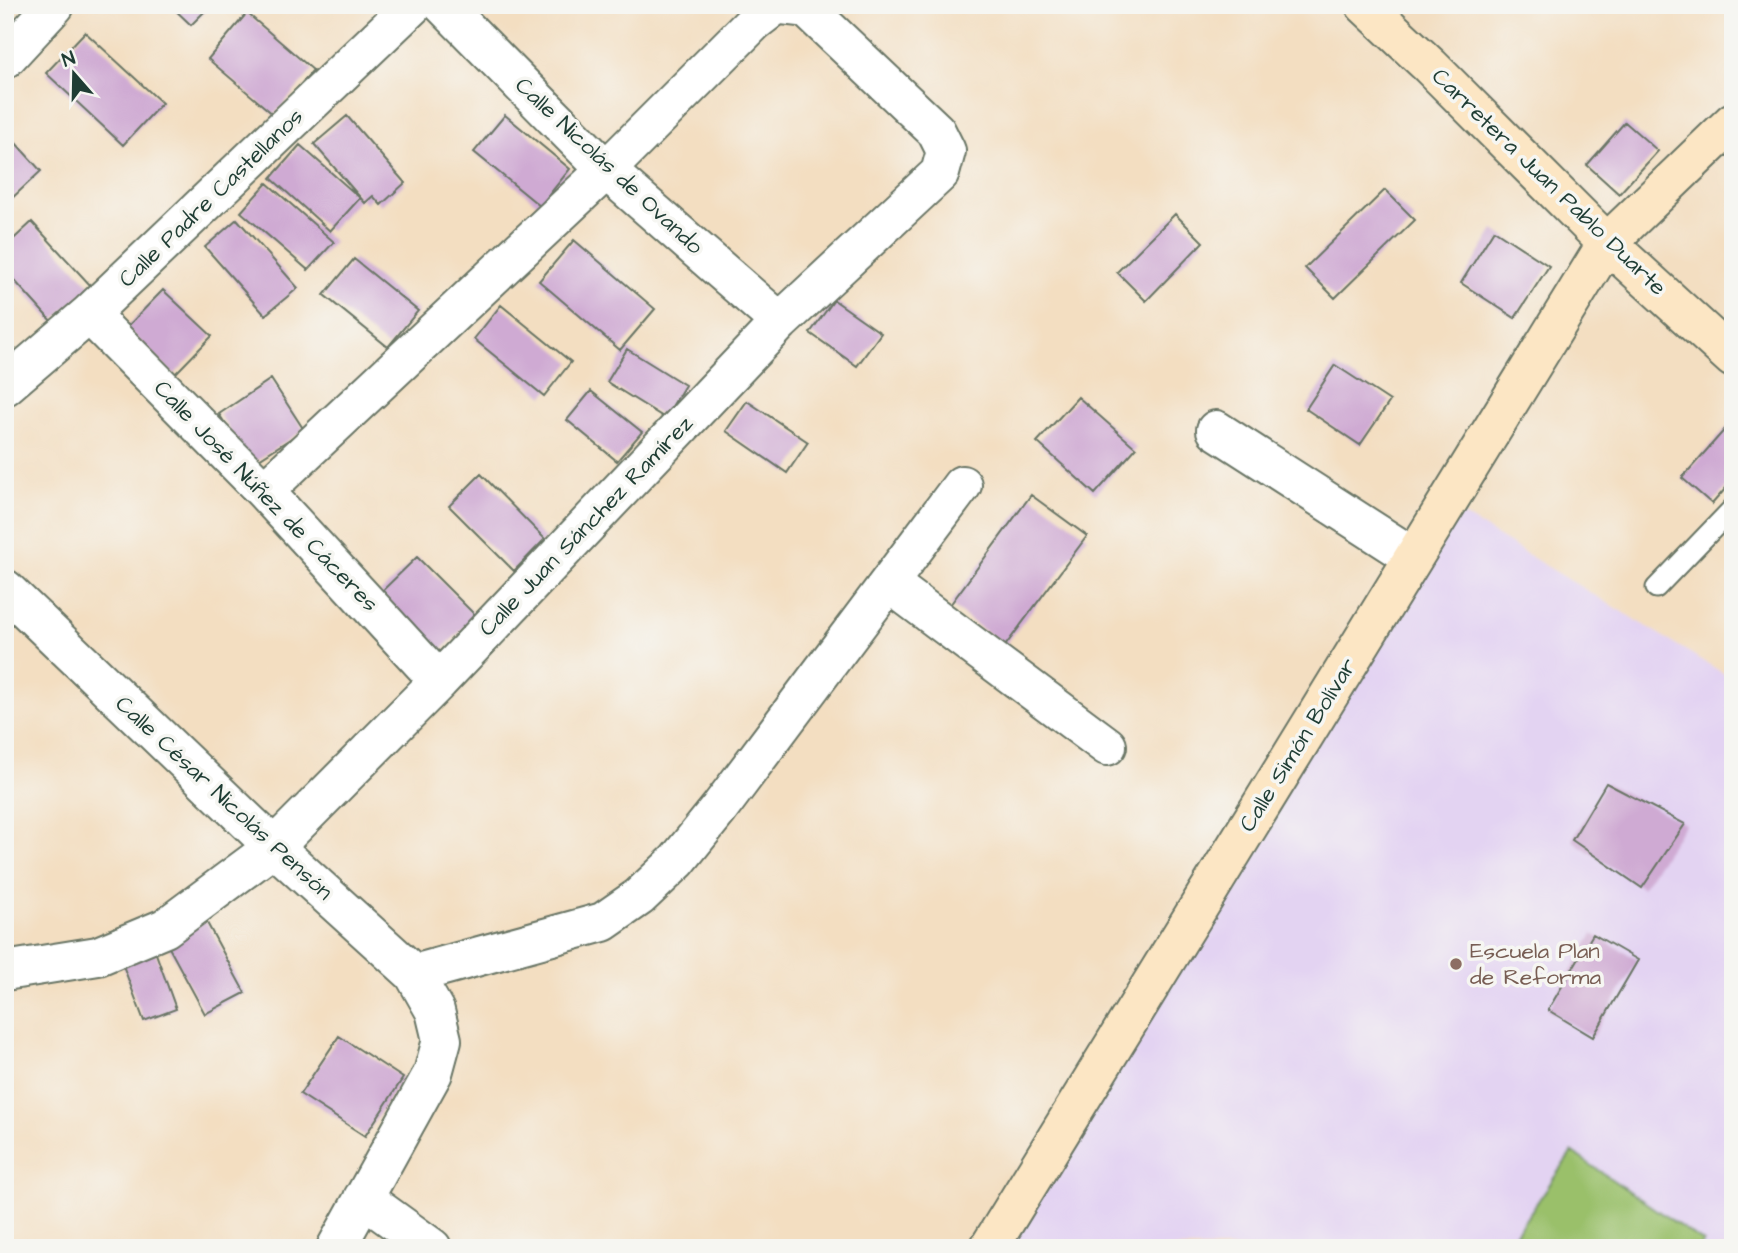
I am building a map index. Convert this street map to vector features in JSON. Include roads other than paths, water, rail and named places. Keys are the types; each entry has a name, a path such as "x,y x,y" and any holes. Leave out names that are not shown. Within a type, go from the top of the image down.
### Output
{"street":[{"path":"5,59 55,5"},
{"name":"Calle Padre Castellanos","path":"5,386 89,314 413,5"},
{"name":"Calle Nicolás de Ovando","path":"443,5 606,170 780,322"},
{"name":"Calle Juan Sánchez Ramírez","path":"5,971 98,956 165,928 274,847 439,681 780,322 940,173 946,151 936,131 806,8 778,5 754,22 606,170 264,491"},
{"name":"Carretera Juan Pablo Duarte","path":"1365,5 1607,243 1733,358"},
{"name":"Calle Simón Bolívar","path":"989,1248 1607,243 1733,122"},
{"name":"Calle José Núñez de Cáceres","path":"89,314 264,491 439,681"},
{"path":"1216,430 1413,557"},
{"path":"414,974 603,922 639,897 677,861 719,810 962,485"},
{"path":"888,583 1107,746"},
{"name":"Calle César Nicolás Pensón","path":"5,589 274,847 414,974 435,1011 442,1040 433,1073 363,1198"},
{"path":"336,1248 363,1198 432,1248"}],"lane":[{"path":"1656,588 1733,508"}],"place":[{"name":"Escuela Plan de Reforma","path":"1456,964"}]}
